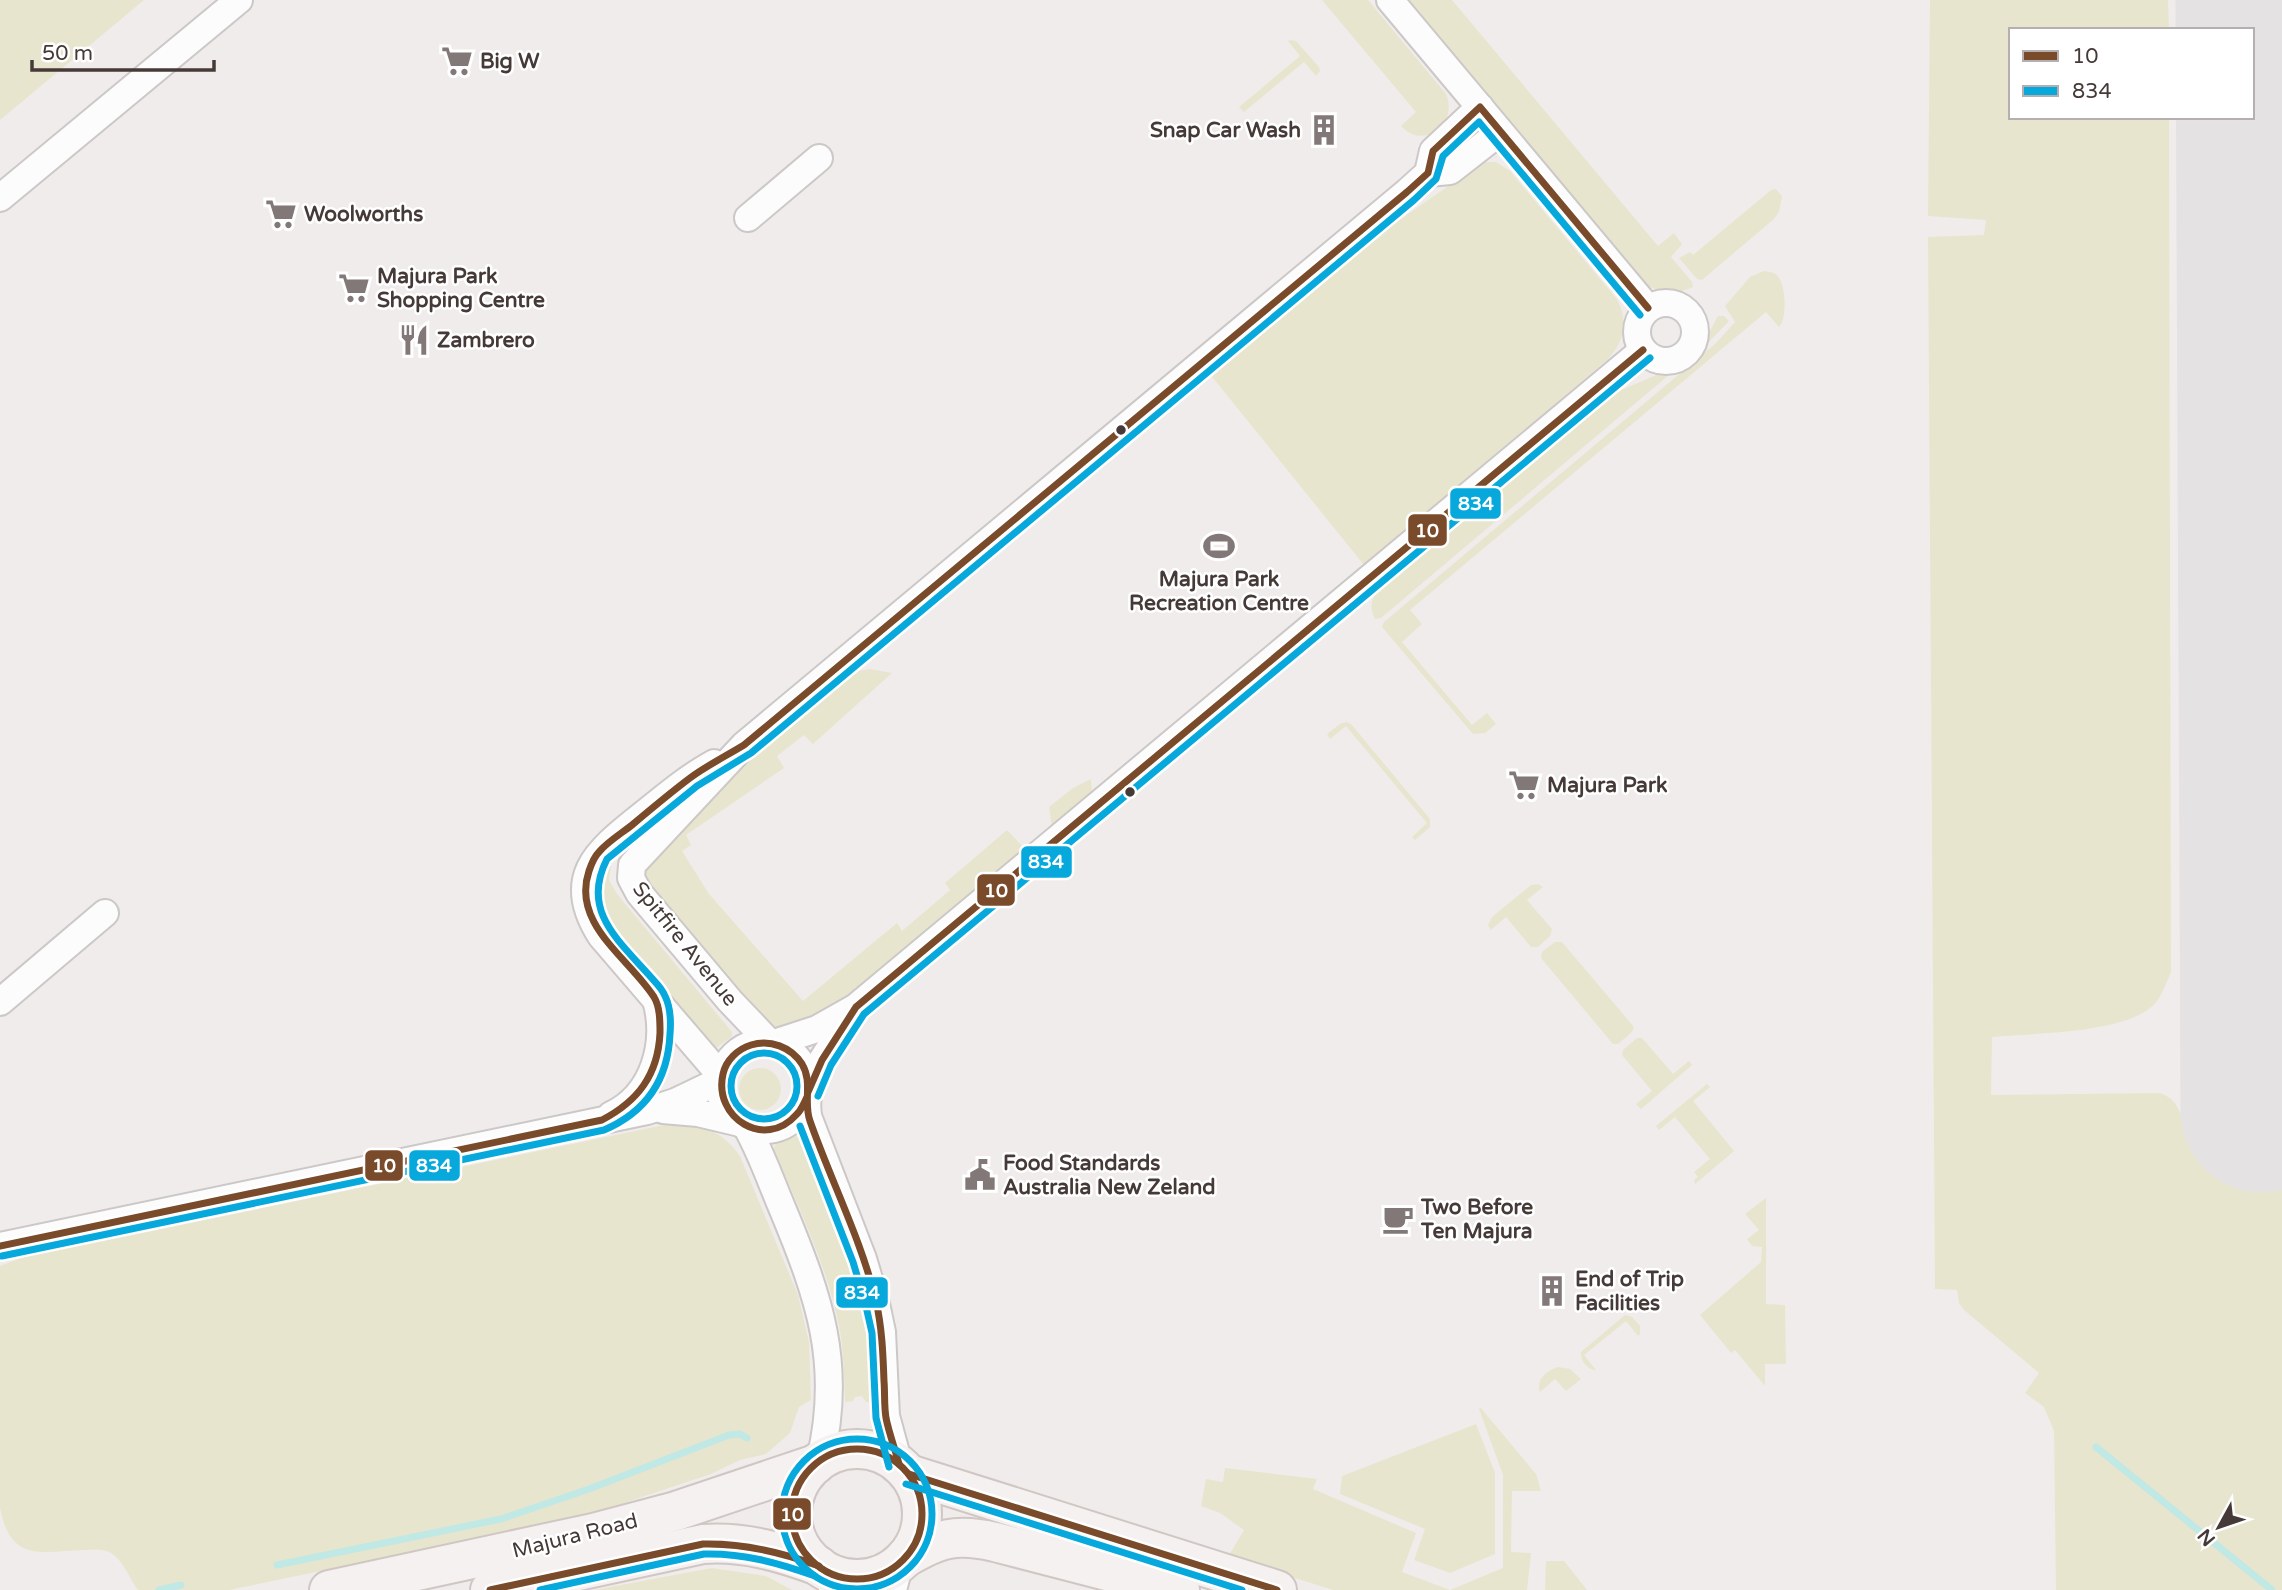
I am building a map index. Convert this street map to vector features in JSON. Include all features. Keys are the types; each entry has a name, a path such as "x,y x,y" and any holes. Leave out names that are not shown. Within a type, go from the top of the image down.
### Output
{"main road":[{"path":"1180,1590 995,1542 964,1537 940,1540 899,1570 862,1578 825,1575 800,1544 794,1530 793,1515 798,1487 818,1462 839,1451 860,1449 881,1453 904,1469 1277,1590"},
{"name":"Majura Road","path":"330,1590 593,1534 676,1511 818,1462"},
{"path":"899,1570 917,1539 922,1517 921,1502 904,1469"},
{"name":"Majura Road","path":"489,1590 703,1544 757,1547 825,1575"}],"street":[{"path":"0,198 239,0"},
{"path":"1390,0 1648,308"},
{"path":"721,1078 606,942 595,925 585,895 588,874 599,852 691,777 744,746 1428,173 1433,151 1480,107"},
{"path":"1428,173 1450,172 1500,132"},
{"path":"748,218 819,158"},
{"path":"1665,302 1682,307 1691,316 1695,333 1689,349 1676,360 1660,361 1643,350 1637,338 1637,328 1641,315 1648,308 1665,302"},
{"path":"818,1462 827,1432 830,1402 822,1317 804,1258 756,1144 743,1124 724,1104 721,1078 729,1061 741,1049 817,1029 856,1007 1643,350"},
{"name":"Spitfire Avenue","path":"744,746 638,858 630,873 639,893 730,1001 772,1043"},
{"path":"0,1002 106,913"},
{"path":"602,1120 629,1105 650,1077 660,1036 656,1000"},
{"path":"647,1111 688,1111 767,1130 787,1124 802,1110 822,1060 856,1007"},
{"path":"772,1043 787,1049 802,1064 807,1077 809,1119 863,1259 878,1312 882,1332 886,1416 904,1469"},
{"path":"0,1246 647,1111 674,1102 721,1078"}],"shaded area":[{"path":"0,0 144,0 0,120"},
{"path":"1322,0 1368,0 1446,94 1448,115 1437,131 1420,136 1401,126 1416,112"},
{"path":"1405,0 1452,0 1658,246 1674,233 1682,244 1671,257 1692,282 1693,287 1667,292 1643,283"},
{"path":"1930,0 2168,0 2169,28 2009,28 2009,119 2169,119 2171,972 2157,1001 2145,1012 2127,1020 2080,1030 1992,1037 1991,1095 2160,1093 2175,1103 2183,1120 2282,1120 2282,1590 2056,1590 2054,1431 2044,1407 2025,1393 2039,1373 1964,1310 1959,1303 1957,1290 1935,1289 1928,237 1984,235 1986,220 1928,216"},
{"path":"1288,41 1296,41 1320,71 1316,76 1304,62 1244,112 1239,107 1300,56"},
{"path":"1486,162 1496,162 1510,171 1616,298 1624,322 1621,338 1608,359 1364,565 1209,373 1366,243"},
{"path":"1776,189 1782,196 1779,212 1774,219 1702,280 1697,279 1679,258 1690,252 1693,255 1771,190"},
{"path":"1764,271 1776,275 1783,289 1785,303 1779,327 1766,312 1410,610 1422,624 1402,642 1472,725 1487,713 1496,724 1485,733 1473,734 1382,627 1384,622 1715,344 1735,322 1725,306 1750,277"},
{"path":"1718,316 1724,316 1729,321 1698,353"},
{"path":"1682,364 1381,618 1375,619 1372,602 1381,587 1602,402 1619,391"},
{"path":"870,669 892,673 813,744 804,735 777,756 784,768 686,835 691,845 682,851 709,894 803,1001 897,923 902,931 950,890 945,883 1007,830 1025,849 824,1016 796,1026 775,1027 768,1025 649,885 647,866 745,763 853,672"},
{"path":"1346,722 1351,724 1430,819 1430,827 1415,840 1412,837 1427,823 1346,726 1330,739 1327,734"},
{"path":"1091,779 1092,793 1052,827 1049,807 1073,788"},
{"path":"606,863 611,865 609,880 617,894 732,1032 732,1036 715,1049 616,935 602,906 601,880"},
{"path":"1538,884 1543,887 1527,900 1552,929 1550,936 1538,947 1531,947 1506,917 1491,930 1488,925 1492,917 1531,885"},
{"path":"1555,942 1562,942 1634,1027 1618,1044 1613,1044 1541,958 1542,952"},
{"path":"1637,1038 1642,1038 1673,1074 1689,1061 1692,1065 1641,1109 1636,1104 1652,1091 1622,1055 1623,1050"},
{"path":"760,1068 775,1074 781,1089 775,1104 760,1110 745,1104 739,1089 745,1074"},
{"path":"1707,1084 1710,1087 1693,1101 1734,1151 1695,1184 1694,1180 1698,1177 1694,1172 1710,1159 1675,1117 1659,1130 1656,1126"},
{"path":"679,1122 713,1132 727,1141 740,1156 798,1295 809,1342 811,1400 799,1407 790,1433 766,1454 740,1460 711,1474 612,1507 501,1534 229,1590 138,1590 122,1564 109,1552 42,1552 20,1546 12,1538 0,1508 0,1266 21,1258"},
{"path":"798,1137 855,1278 868,1327 873,1402 866,1402 862,1396 845,1402 842,1345 834,1303 811,1236 774,1149 775,1145"},
{"path":"1766,1198 1766,1304 1785,1305 1786,1364 1765,1364 1765,1386 1735,1350 1731,1353 1700,1315 1761,1262 1762,1247 1752,1246 1747,1239 1759,1230 1745,1214"},
{"path":"1625,1315 1632,1317 1640,1326 1640,1334 1638,1336 1626,1321 1584,1355 1596,1370 1587,1367 1581,1352"},
{"path":"1558,1367 1570,1369 1581,1379 1566,1391 1555,1379 1540,1392 1539,1383 1543,1376"},
{"path":"1480,1407 1536,1474 1541,1491 1512,1491 1511,1552 1531,1553 1527,1590 1450,1590 1503,1568 1503,1475"},
{"path":"1476,1424 1495,1473 1495,1554 1450,1573 1414,1560 1425,1529 1340,1494 1342,1476"},
{"path":"1225,1468 1317,1479 1313,1489 1416,1533 1402,1572 1450,1590 1333,1590 1228,1557 1244,1530 1220,1513 1201,1506 1206,1479 1223,1482"},
{"path":"1546,1561 1564,1561 1587,1590 1545,1590"},
{"path":"712,1568 766,1576 792,1590 594,1590"}],"waterway":[{"path":"277,1565 501,1519 589,1489 729,1435 740,1434 747,1438"},
{"path":"2096,1447 2272,1590"},
{"path":"159,1590 181,1585"}],"taxiway":[{"path":"2262,1067 2282,1067"}],"runway":[{"path":"2257,0 2262,1111"}],"transit line":[{"name":"10","path":"0,1246 602,1120 615,1113 636,1095 650,1074 658,1048 659,1014 654,997 605,939 588,908 586,890 589,871 598,854 610,841 690,778 744,745 1407,192 1428,173 1433,151 1480,107 1648,308"},
{"name":"834","path":"2,1256 604,1130 632,1114 652,1092 665,1065 670,1015 662,990 615,936 600,909 600,877 607,859 697,786 751,753 1414,200 1436,179 1443,156 1479,122 1640,315"},
{"name":"10","path":"808,1092 822,1060 856,1007 1643,350"},
{"name":"834","path":"818,1096 831,1065 864,1014 1650,358"},
{"name":"10","path":"807,1097 798,1113 784,1125 770,1130 757,1129 734,1116 726,1104 722,1090 723,1074 733,1056 758,1043 773,1044 786,1049 802,1064 808,1085 807,1107 810,1121 854,1233 876,1301 882,1341 886,1418 899,1464"},
{"name":"834","path":"764,1053 777,1056 787,1063 794,1073 797,1086 794,1099 787,1109 777,1116 764,1119 751,1116 741,1109 734,1099 731,1086 734,1073 741,1063 751,1056 764,1053"},
{"name":"834","path":"800,1126 853,1262 865,1302 872,1333 876,1418 889,1467"},
{"name":"834","path":"857,1439 886,1445 910,1461 926,1485 932,1514 926,1543 910,1567 886,1583 857,1589 828,1583 804,1567 788,1543 782,1514 788,1485 804,1461 828,1445 857,1439"},
{"name":"10","path":"857,1449 882,1454 903,1468 917,1489 922,1514 917,1539 903,1560 882,1574 857,1579 832,1574 811,1560 797,1539 792,1514 797,1489 811,1468 832,1454 857,1449"},
{"name":"10","path":"909,1474 1277,1590"},
{"name":"834","path":"906,1484 1242,1590"},
{"name":"10","path":"490,1590 703,1544 762,1549 819,1566"},
{"name":"834","path":"540,1590 704,1554 761,1560 815,1576"}],"place":[{"name":"Big W","path":"457,61"},
{"name":"Snap Car Wash","path":"1324,130"},
{"name":"Woolworths","path":"281,214"},
{"name":"Majura Park Shopping Centre","path":"354,288"},
{"name":"Zambrero","path":"414,340"},
{"name":"Majura Park Recreation Centre","path":"1219,546"},
{"name":"Majura Park","path":"1524,785"},
{"name":"Food Standards Australia New Zeland","path":"980,1175"},
{"name":"Two Before Ten Majura","path":"1398,1219"},
{"name":"End of Trip Facilities","path":"1552,1291"}]}
